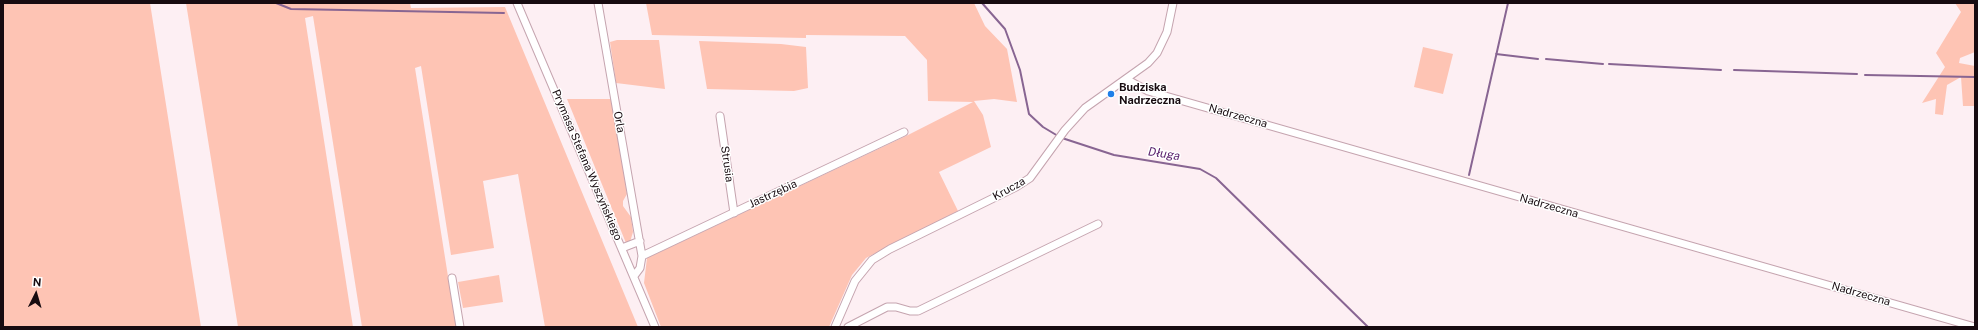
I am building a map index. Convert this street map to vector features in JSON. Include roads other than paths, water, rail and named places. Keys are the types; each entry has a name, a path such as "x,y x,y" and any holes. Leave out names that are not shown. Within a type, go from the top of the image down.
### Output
{"street":[{"name":"Prymasa Stefana Wyszyńskiego","path":"517,3 655,327"},
{"name":"Orla","path":"598,3 642,256 640,268 634,276"},
{"name":"Krucza","path":"835,327 851,288 868,264 890,249 1020,185 1036,171 1065,130 1085,108 1148,63 1161,48 1167,32 1173,3"},
{"name":"Nadrzeczna","path":"1126,79 1148,91 1975,327"},
{"name":"Strusia","path":"720,116 734,212"},
{"name":"Jastrzębia","path":"642,256 904,132"},
{"path":"848,327 887,307 918,311 1098,224"},
{"path":"622,248 640,241"},
{"path":"452,278 460,327"}],"waterway":[{"path":"276,3 291,9 504,13"},
{"name":"Długa","path":"982,3 1005,29 1020,70 1029,114 1043,127 1058,136"},
{"path":"1469,175 1508,3"},
{"path":"1496,54 1538,59"},
{"path":"1546,59 1603,64"},
{"path":"1609,64 1721,70"},
{"path":"1734,70 1857,74"},
{"path":"1865,75 1975,77"},
{"name":"Długa","path":"1062,138 1114,155 1200,169 1216,178 1368,327"}],"place":[{"name":"Budziska Nadrzeczna","path":"1111,94"}]}
